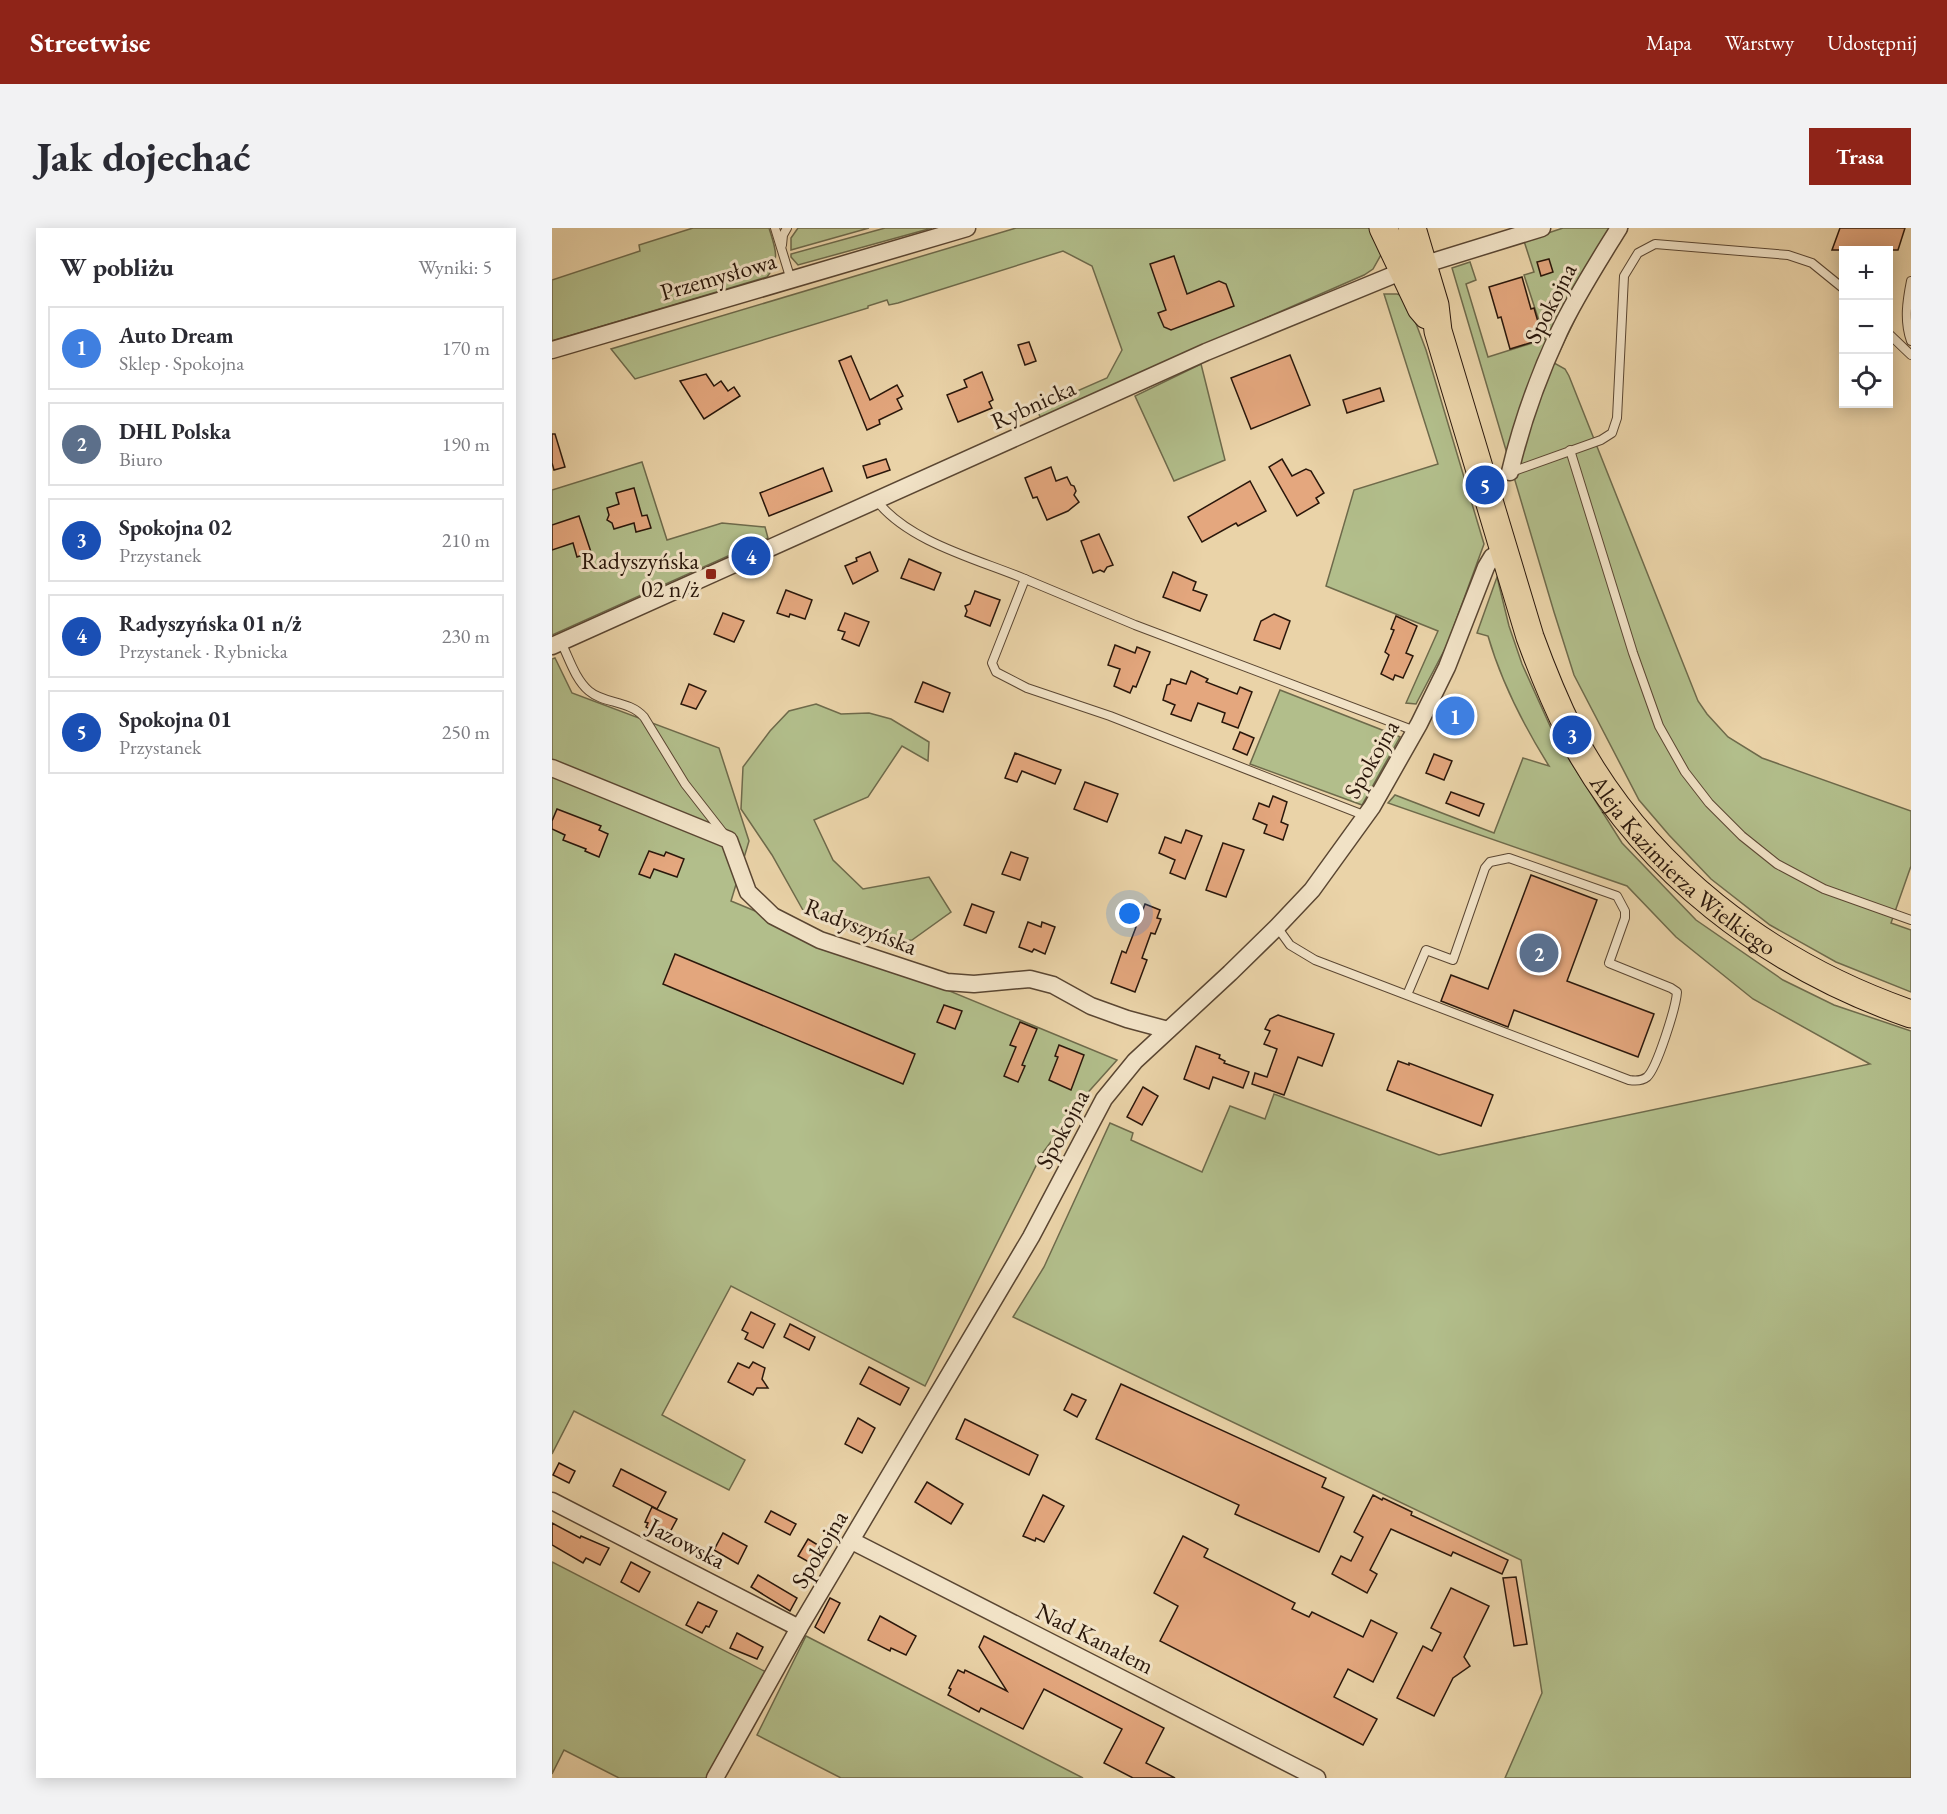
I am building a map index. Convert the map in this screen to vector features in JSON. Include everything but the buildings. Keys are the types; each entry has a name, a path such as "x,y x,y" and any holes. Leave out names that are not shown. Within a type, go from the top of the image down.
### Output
{"main road":[{"name":"Aleja Kazimierza Wielkiego","path":"1383,228 1413,267 1435,305 1438,331 1542,671 1572,735 1605,788 1645,839 1695,890 1752,935 1822,978 1911,1014"},
{"name":"Aleja Kazimierza Wielkiego","path":"1412,228 1413,267"}],"street":[{"name":"Przemysłowa","path":"552,350 968,228"},
{"name":"Rybnicka","path":"556,644 1206,352 1413,267 1542,228"},
{"name":"Spokojna","path":"1510,472 1533,397 1559,333 1582,288 1619,228"},
{"name":"Spokojna","path":"715,1778 799,1628 1020,1257 1104,1099 1135,1060 1277,927 1312,890 1366,816 1415,731 1447,667 1486,567 1492,557 1504,550"},
{"path":"552,768 729,840"},
{"name":"Radyszyńska","path":"729,840 748,892 773,916 820,940 947,982 974,984 1030,979 1053,985 1090,1006 1168,1030"},
{"name":"Jazowska","path":"552,1501 799,1628"},
{"name":"Nad Kanałem","path":"852,1541 1317,1778"}],"lane":[{"path":"775,228 791,280"},
{"path":"781,248 783,235 787,228"},
{"path":"1484,482 1601,440 1612,433 1617,418 1624,276 1638,253 1655,244 1788,255 1812,263 1839,285"},
{"path":"1911,281 1906,304 1908,334 1911,341"},
{"path":"1893,338 1911,355"},
{"path":"1570,450 1651,705 1659,726 1685,772 1717,811 1742,836 1777,864 1824,889 1911,920"},
{"path":"877,501 887,514 911,531 1135,625 1415,731"},
{"path":"1025,579 992,663 996,672 1027,688 1110,716 1366,816"},
{"path":"556,644 579,680 591,693 637,709 685,784 729,840"},
{"path":"1277,927 1290,945 1315,960 1629,1080 1637,1081 1647,1077 1654,1065 1676,1004 1677,992 1609,963 1625,918 1625,911 1617,896 1509,858 1490,862 1485,868 1453,960 1426,950 1407,995"}],"green space":[{"path":"693,228 769,228 775,253 771,271 767,277 552,341 552,280 640,251 639,245"},
{"path":"798,228 869,228 791,250 791,238"},
{"path":"885,228 932,228 798,265 791,257 791,254"},
{"path":"1016,228 1374,228 1382,253 1373,269 1364,275 1041,418 1036,409 1107,378 1122,350 1092,266 1063,251 898,303 889,305 887,300 868,306 868,308 635,379 611,349"},
{"path":"1563,228 1628,228 1592,284 1554,363 1565,369 1569,376 1698,701 1728,737 1762,758 1911,811 1911,866 1891,923 1911,930 1911,992 1836,962 1770,925 1711,879 1639,800 1574,675 1452,268 1470,262 1476,280 1466,284 1488,357 1545,339 1524,275 1534,272 1524,241"},
{"path":"1384,294 1406,297 1426,350 1484,544 1447,645 1416,704 1406,703 1438,631 1326,586 1354,490 1438,464"},
{"path":"1201,364 1225,460 1174,481 1135,396"},
{"path":"642,462 667,540 722,523 765,527 768,538 552,635 552,490"},
{"path":"1497,577 1509,626 1522,664 1555,737 1622,843 1696,920 1783,980 1834,1005 1911,1031 1911,1778 1505,1778 1542,1693 1521,1560 1013,1317 1044,1267 1110,1123 1133,1133 1131,1140 1202,1172 1230,1106 1265,1119 1274,1094 1439,1155 1870,1064 1753,999 1676,937 1627,886 1388,803 1395,795 1494,833 1523,758 1549,766 1514,703 1488,636 1477,633"},
{"path":"555,658 572,693 719,748 749,841 731,901 1117,1060 1083,1098 1042,1154 925,1386 731,1286 662,1415 745,1460 729,1490 574,1411 552,1454 552,659"},
{"path":"1280,690 1400,737 1362,805 1250,764"},
{"path":"816,704 841,714 869,713 891,719 929,742 928,761 902,746 868,797 814,820 833,860 863,889 929,877 951,912 912,940 872,941 804,912 772,855 741,809 743,767 770,731 789,711"},
{"path":"552,1562 766,1672 706,1778 619,1778 564,1750 552,1774"},
{"path":"806,1636 1083,1778 841,1778 757,1735"}],"place":[{"name":"Spokojna 01","path":"1485,485"},
{"name":"Radyszyńska 01 n/ż","path":"751,556"},
{"name":"Radyszyńska 02 n/ż","path":"711,574"},
{"name":"Auto Dream","path":"1455,716"},
{"name":"Spokojna 02","path":"1572,735"},
{"name":"DHL Polska","path":"1539,953"}]}
